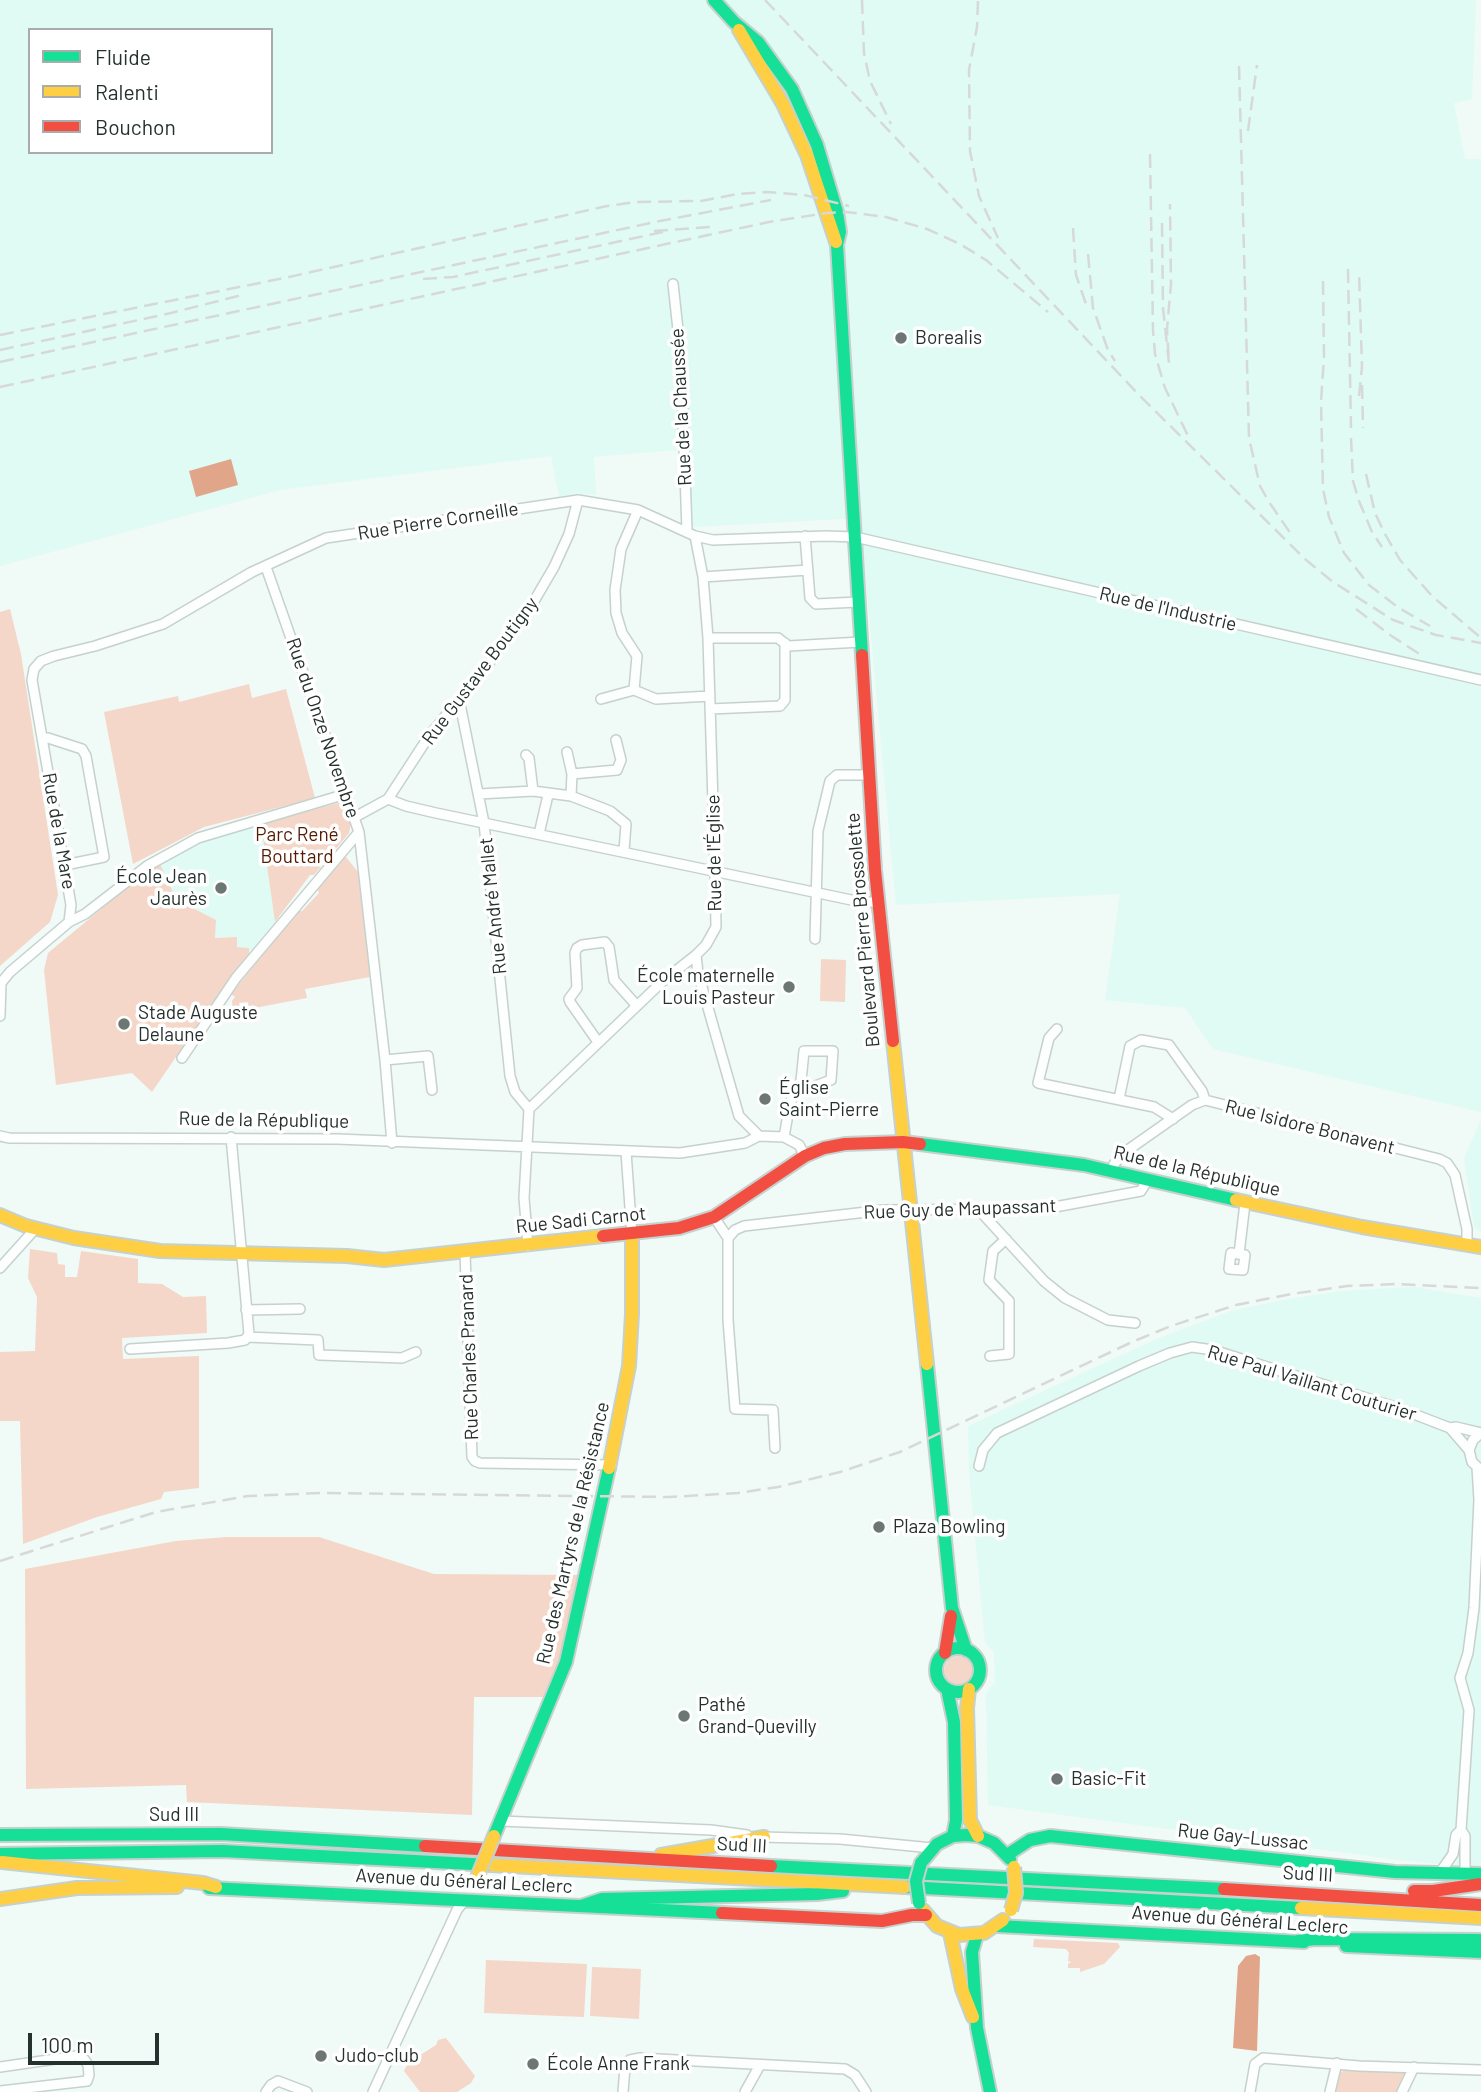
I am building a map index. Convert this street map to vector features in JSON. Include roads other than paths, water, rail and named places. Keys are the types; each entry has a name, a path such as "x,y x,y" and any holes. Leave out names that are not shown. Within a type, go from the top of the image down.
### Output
{"main road":[{"name":"Boulevard Pierre Brossolette","path":"714,0 734,22 758,42 803,108 837,245 878,902 951,1608 945,1653"},
{"name":"Rue Sadi Carnot","path":"0,1215 74,1238 160,1251 347,1256 384,1260 679,1228 714,1217 805,1156 845,1144 903,1142"},
{"name":"Rue de la République","path":"903,1142 1026,1156 1113,1171 1245,1203 1362,1227 1481,1247"},
{"name":"Rue des Martyrs de la Résistance","path":"465,1900 476,1880 566,1662 611,1465 629,1366 632,1235"},
{"name":"Boulevard Pierre Brossolette","path":"951,1608 966,1650"},
{"path":"947,1689 961,1692 969,1689 978,1678 980,1668 976,1658 966,1650 955,1649 945,1653 937,1663 939,1680 947,1689 954,1722 956,1820 953,1836"},
{"path":"969,1689 967,1708 970,1819 978,1836"},
{"name":"Sud III","path":"0,1835 220,1835 1310,1893 1481,1905"},
{"path":"953,1836 978,1836 994,1843 1007,1855 1014,1867 1016,1893 1011,1910 997,1926 977,1935 950,1933 937,1926 919,1903 916,1881 921,1863 932,1848 953,1836"},
{"name":"Rue Gay-Lussac","path":"1007,1855 1030,1840 1050,1836 1439,1874 1481,1874"},
{"path":"638,1859 764,1837"},
{"name":"Sud III","path":"0,1854 223,1851 1481,1918"},
{"path":"0,1862 203,1883 216,1887"},
{"path":"1310,1893 1433,1891 1481,1884"},
{"path":"581,1906 602,1899 817,1894 885,1885"},
{"name":"Avenue du Général Leclerc","path":"0,1899 106,1886 216,1887 882,1921 926,1915"},
{"name":"Avenue du Général Leclerc","path":"997,1926 1298,1941 1398,1950 1481,1952"},
{"path":"950,1933 962,1989 977,2028"},
{"path":"977,1935 972,1952 977,2028 990,2092"},
{"path":"1298,1941 1481,1940"}],"street":[{"name":"Rue de la Chaussée","path":"673,284 681,357 691,534"},
{"name":"Rue Pierre Corneille","path":"41,661 163,624 232,583 326,538 578,500 638,510 691,534 713,540 855,537"},
{"name":"Rue Gustave Boutigny","path":"388,799 429,736 530,608 554,568 569,534 578,500"},
{"path":"634,691 637,656 622,634 616,613 615,590 621,549 638,510"},
{"name":"Rue de l'Église","path":"529,1109 637,1006 696,955 706,945 716,927 708,638 703,577 691,534"},
{"path":"805,536 810,598 816,604 858,602"},
{"name":"Rue de l'Industrie","path":"855,537 1481,680"},
{"name":"Rue du Onze Novembre","path":"266,567 359,832 392,1143"},
{"path":"703,577 808,570"},
{"path":"708,638 778,638 788,646 860,642"},
{"path":"710,709 780,706 785,700 785,643"},
{"name":"Rue de la Mare","path":"41,661 34,669 32,680 65,865 71,905 69,922"},
{"path":"601,699 634,691 656,699 710,696"},
{"name":"Rue André Mallet","path":"459,699 484,823 510,1076 515,1092 529,1109"},
{"path":"43,738 82,749 86,756 104,857 65,865"},
{"path":"572,774 617,770 621,760 617,740"},
{"path":"567,752 572,774 571,796"},
{"path":"526,755 529,758 533,791"},
{"path":"815,939 818,831 830,781 836,775 869,775"},
{"path":"479,794 533,791 571,796 610,811 626,824 624,851"},
{"path":"0,1016 1,983 10,972 69,922 85,914 146,866 198,838 346,794"},
{"path":"538,834 548,794"},
{"path":"355,817 388,799 406,806 484,823 861,902 878,902"},
{"path":"182,1058 236,978 359,832"},
{"path":"598,1042 569,1002 576,990 577,948 605,943 609,947 614,980 637,1006"},
{"path":"696,955 698,973 739,1116 760,1136 784,1137 799,1145 805,1156"},
{"path":"1057,1029 1049,1038 1038,1083 1154,1107 1173,1119"},
{"path":"1119,1099 1130,1046 1141,1040 1169,1045 1202,1091 1205,1100"},
{"path":"784,1137 790,1103 794,1094 801,1081 804,1051 833,1051 831,1080 794,1094"},
{"path":"385,1060 428,1056 432,1090"},
{"name":"Rue Isidore Bonavent","path":"1113,1171 1114,1164 1125,1152 1192,1105 1205,1100 1447,1163 1455,1175 1467,1245"},
{"path":"528,1246 524,1198 529,1109"},
{"name":"Rue de la République","path":"0,1136 337,1139 680,1153 745,1143 760,1136"},
{"path":"231,1137 247,1337"},
{"name":"Rue des Martyrs de la Résistance","path":"626,1152 632,1235"},
{"name":"Rue Guy de Maupassant","path":"728,1238 735,1230 744,1226 910,1209 1044,1209 1141,1191 1148,1179"},
{"path":"1238,1254 1245,1203"},
{"path":"979,1210 1044,1281 1065,1298 1108,1320 1135,1323"},
{"path":"714,1217 728,1238 727,1320 735,1409 773,1410 775,1448"},
{"path":"0,1268 36,1228"},
{"path":"990,1356 1009,1354 1009,1301 989,1280 993,1251 1006,1239"},
{"name":"Rue Charles Pranard","path":"465,1252 472,1457 480,1463 611,1465"},
{"path":"246,1310 300,1309"},
{"path":"130,1349 228,1343 247,1337 318,1340 319,1355 402,1357 415,1352"},
{"name":"Rue Paul Vaillant Couturier","path":"979,1466 983,1450 997,1433 1170,1353 1192,1347 1213,1350 1398,1408 1450,1429 1469,1450 1472,1462 1479,1469"},
{"name":"Rue Paul Vaillant Couturier","path":"1450,1429 1456,1427 1481,1433"},
{"path":"1469,1450 1473,1440 1481,1433"},
{"path":"1465,1874 1465,1836 1461,1830 1469,1710 1460,1678 1473,1619 1480,1499 1479,1469"},
{"path":"501,1821 712,1830 764,1837 840,1839 932,1848"},
{"path":"1439,1874 1448,1864 1454,1851 1456,1835 1461,1830"},
{"name":"Rue des Martyrs de la Résistance","path":"373,2092 457,1910 465,1900"},
{"path":"0,2067 76,2056 85,2059 89,2075 87,2081 0,2091"},
{"path":"624,2092 625,2067 630,2060 640,2057 845,2070 855,2075 866,2092"},
{"path":"1250,2092 1255,2064 1263,2058 1481,2070"},
{"path":"1330,2092 1337,2063"},
{"path":"745,2092 760,2064"},
{"path":"1402,2092 1415,2067"},
{"path":"266,2092 278,2081 307,2092"}],"railway":[{"path":"765,0 1140,396 1305,559 1333,582 1393,620 1436,635 1481,643"},
{"path":"862,0 864,53 870,81 891,124"},
{"path":"978,1 977,27 969,70 970,151 979,196 998,238"},
{"path":"1248,131 1257,65"},
{"path":"1239,66 1249,438 1260,486 1291,534"},
{"path":"1150,154 1155,354 1165,388 1190,440"},
{"path":"0,335 289,277 607,206 636,202 701,201 737,194 768,192 804,195 849,206"},
{"path":"0,362 660,221 771,200"},
{"path":"1162,223 1163,308 1169,363 1167,329 1171,284 1170,204"},
{"path":"0,387 769,222 827,213 847,212 886,217 927,229 986,260 1048,312"},
{"path":"654,231 710,227"},
{"path":"1073,228 1076,275 1087,307"},
{"path":"423,279 453,277 663,232"},
{"path":"1088,254 1093,308 1108,350 1115,361"},
{"path":"1348,269 1351,428"},
{"path":"1359,271 1362,367 1359,396"},
{"path":"1323,281 1323,489 1329,517 1344,553 1369,585 1399,608 1430,626"},
{"path":"0,350 242,295"},
{"path":"1362,385 1363,428"},
{"path":"1351,438 1353,481 1372,532 1382,547"},
{"path":"1366,474 1375,513 1400,560 1432,596 1481,638"},
{"path":"1356,609 1421,655"},
{"path":"0,1561 156,1512 248,1496 321,1493 669,1497 738,1493 778,1487 840,1472 900,1452 1132,1342 1236,1305 1347,1286 1397,1284 1481,1288"}],"place":[{"name":"Borealis","path":"901,338"},
{"name":"École Jean Jaurès","path":"221,888"},
{"name":"École maternelle Louis Pasteur","path":"789,987"},
{"name":"Stade Auguste Delaune","path":"124,1024"},
{"name":"Église Saint-Pierre","path":"765,1099"},
{"name":"Plaza Bowling","path":"879,1527"},
{"name":"Pathé Grand-Quevilly","path":"684,1716"},
{"name":"Basic-Fit","path":"1057,1779"},
{"name":"Judo-club","path":"321,2056"},
{"name":"École Anne Frank","path":"533,2064"}],"park label":[{"name":"Parc René Bouttard","path":"297,846"}]}
